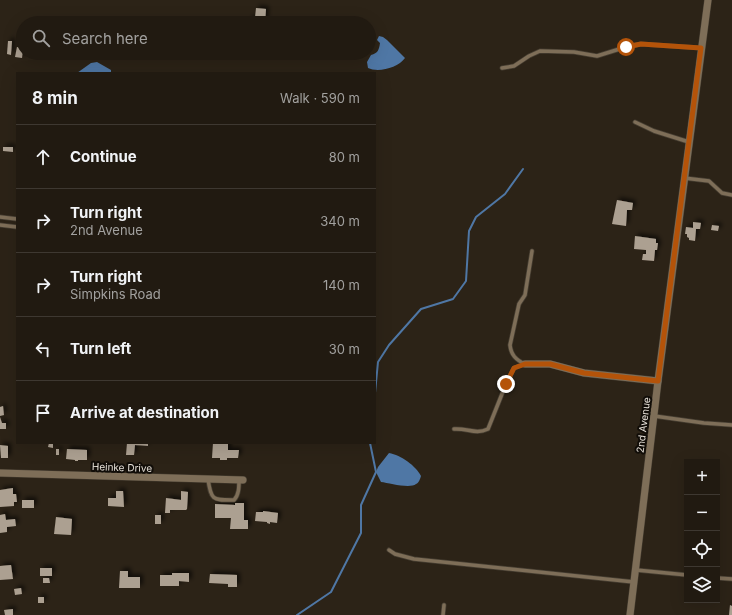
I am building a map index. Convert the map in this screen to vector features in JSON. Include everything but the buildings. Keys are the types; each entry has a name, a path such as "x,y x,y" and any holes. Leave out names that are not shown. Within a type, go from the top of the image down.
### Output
{"street":[{"name":"2nd Avenue","path":"630,615 658,381 708,0"},
{"path":"525,364 550,364 584,373 658,381"},
{"name":"Heinke Drive","path":"0,473 241,480"}],"lane":[{"path":"502,68 514,66 540,51 574,52 597,56 641,44 701,48"},
{"path":"635,122 654,131 689,142"},
{"path":"684,178 709,181 722,193 732,195"},
{"path":"0,217 16,219"},
{"path":"0,225 16,227"},
{"path":"525,364 511,352 510,345 519,304 525,295 532,251"},
{"path":"454,429 480,433 488,429 514,368 525,364"},
{"path":"654,416 704,423 732,425"},
{"path":"208,479 212,497 219,500 234,500 238,494 241,480"},
{"path":"389,550 395,554 414,559 634,582"},
{"path":"636,570 684,575"},
{"path":"720,578 732,579"},
{"path":"444,605 444,615"}],"water":[{"path":"379,36 387,40 405,58 402,62 388,69 377,70 368,68 368,60 376,60 376,52 379,49 380,43 377,40"},
{"path":"97,62 111,70 111,72 78,72 91,63"},
{"path":"389,453 403,459 416,468 421,476 418,483 409,486 381,482 376,472"}],"waterway":[{"path":"376,383 378,362 389,345 421,309 453,299 466,281 469,231 476,217 505,194 523,169"},
{"path":"297,615 331,592 361,533 361,505 376,472 370,444"}],"route":[{"path":"506,384 514,368 525,364 550,364 584,373 658,381 701,48 641,44 626,47"}]}
